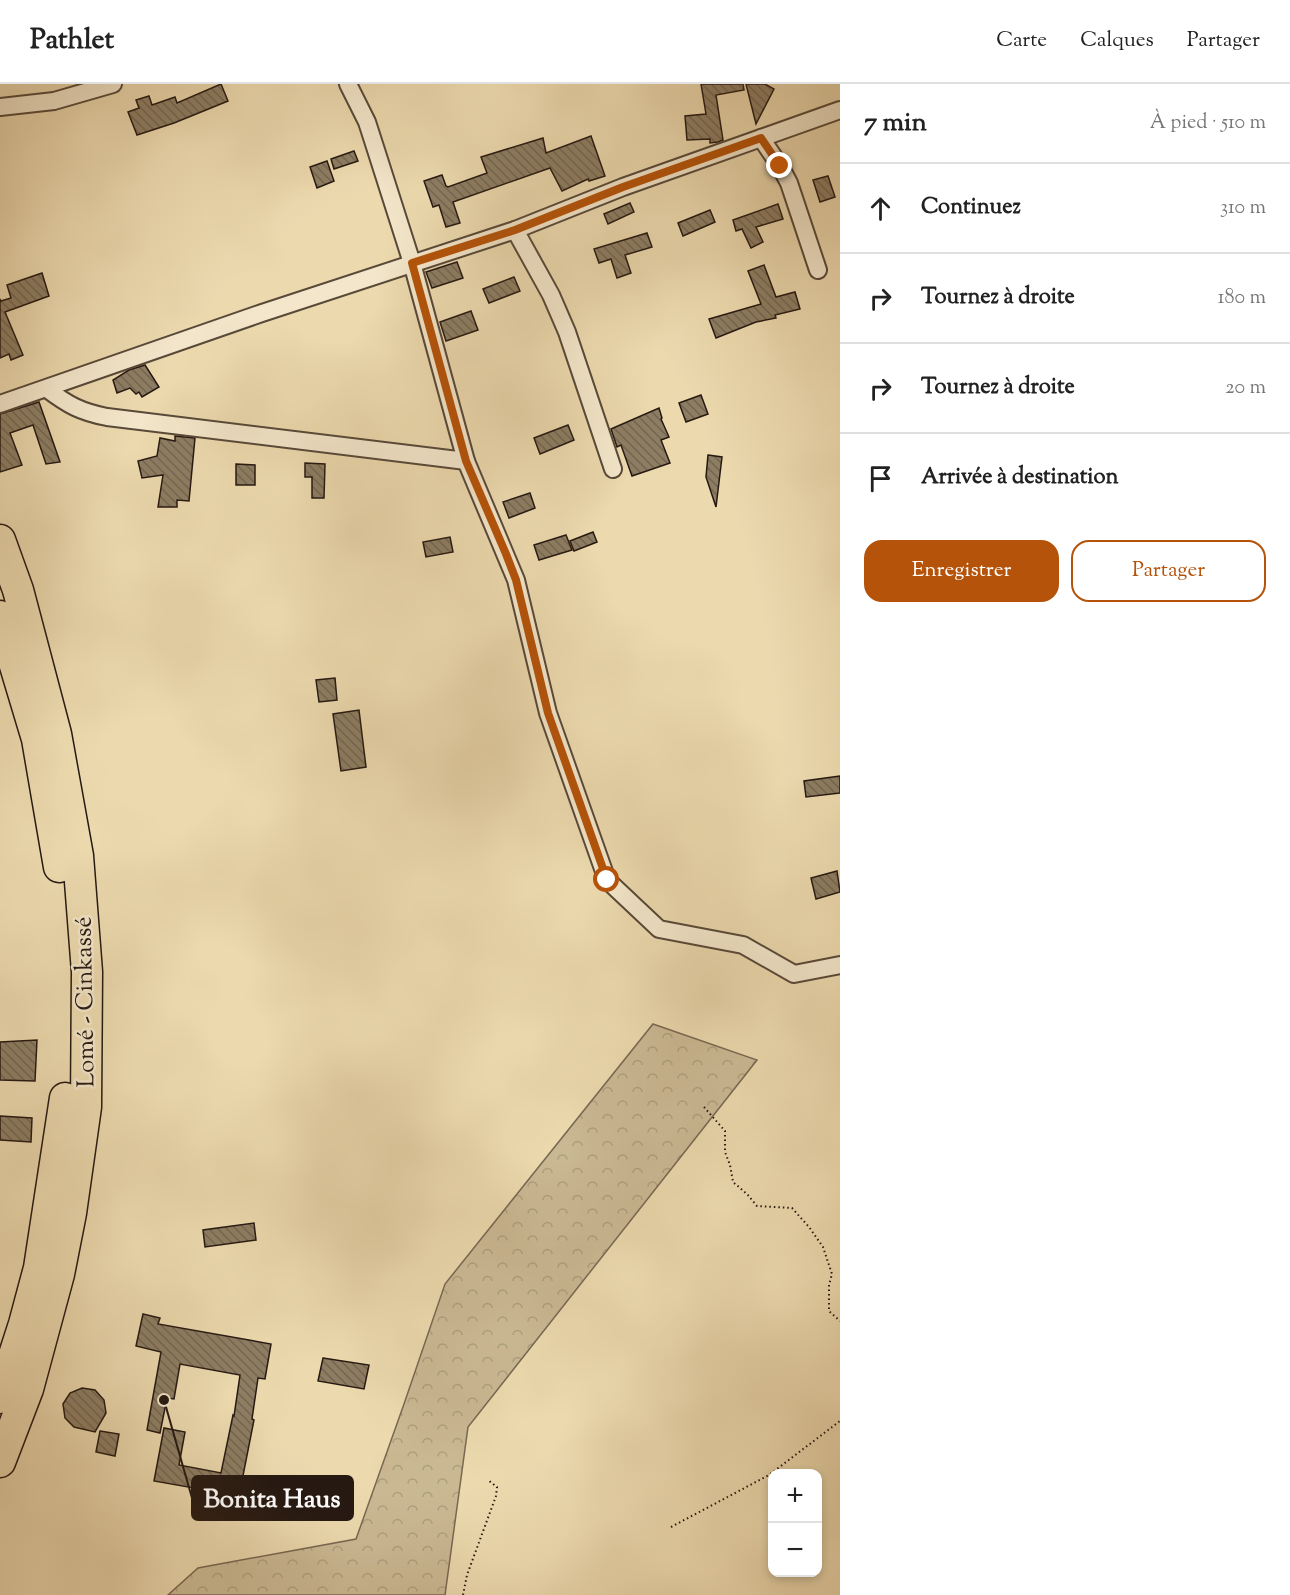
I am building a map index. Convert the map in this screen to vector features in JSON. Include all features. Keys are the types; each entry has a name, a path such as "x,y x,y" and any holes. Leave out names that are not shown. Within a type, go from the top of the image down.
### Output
{"highway":[{"name":"Lomé - Cinkassé","path":"0,540 18,590 56,734 78,856 87,972 75,1107 71,1213 59,1274 28,1389 0,1462"},
{"name":"Lomé - Cinkassé","path":"0,616 37,739 58,860 75,1107 39,1268 0,1398"}],"street":[{"path":"0,107 54,101 112,84"},
{"path":"348,84 367,122 412,263 466,461 516,580 548,713 607,880 659,929 743,945 794,974 840,965"},
{"path":"0,404 253,316 515,230 623,187 840,110"},
{"path":"761,138 789,183 818,270"},
{"path":"515,230 548,289 567,332 614,469"},
{"path":"47,389 80,410 107,417 466,461"}],"path":[{"path":"704,1107 726,1131 725,1152 733,1182 757,1206 792,1208 823,1247 832,1274 829,1285 829,1311 840,1321"},
{"path":"671,1527 769,1475 840,1421"},
{"path":"464,1595 467,1575 496,1496 497,1487 488,1480"}],"green space":[{"path":"653,1024 757,1060 468,1427 445,1595 168,1595 198,1568 356,1539 445,1284"}],"building":[{"path":"221,84 228,101 137,135 128,112 139,108 136,100 149,96 152,105 175,97 177,103"},
{"path":"701,84 743,84 744,90 716,95 723,140 718,142 710,143 710,139 687,140 685,116 706,114"},
{"path":"746,84 765,84 774,89 756,124"},
{"path":"591,136 605,176 589,181 588,179 562,191 550,168 453,202 460,223 446,227 439,205 433,207 424,181 442,175 448,187 487,173 481,157 543,138 546,153"},
{"path":"354,151 358,161 334,169 331,159"},
{"path":"327,161 334,181 317,188 310,167"},
{"path":"828,176 835,197 820,202 813,180"},
{"path":"630,203 634,212 608,224 604,214"},
{"path":"778,204 783,219 756,227 763,242 751,248 742,229 736,231 733,220"},
{"path":"710,210 715,222 683,236 678,223"},
{"path":"647,233 652,247 625,255 631,273 617,278 611,259 599,263 594,249"},
{"path":"457,262 463,278 432,288 426,272"},
{"path":"764,265 776,297 795,292 800,309 775,315 776,318 756,322 716,338 709,319 761,304 748,271"},
{"path":"42,273 49,296 5,312 23,355 11,360 9,354 0,358 0,299 1,301 11,298 7,285"},
{"path":"514,277 520,291 489,303 483,289"},
{"path":"471,311 478,330 446,341 440,322"},
{"path":"145,365 159,387 142,397 139,392 136,394 130,388 117,393 113,380 129,370"},
{"path":"701,395 708,414 686,422 679,403"},
{"path":"39,402 60,462 46,464 33,425 10,433 22,465 0,472 0,414"},
{"path":"659,408 669,437 661,440 670,463 632,476 621,445 617,447 611,429"},
{"path":"568,425 574,440 540,454 534,438"},
{"path":"175,436 195,438 189,501 177,500 177,507 158,507 163,475 142,478 138,461 157,456 160,438 175,441"},
{"path":"708,455 722,457 716,507 706,477"},
{"path":"305,463 325,464 324,498 312,498 312,477 305,477"},
{"path":"236,464 255,465 255,485 236,485"},
{"path":"530,493 535,508 509,518 503,502"},
{"path":"593,532 597,542 574,551 570,541"},
{"path":"566,535 572,550 539,560 534,545"},
{"path":"450,537 453,552 426,557 423,542"},
{"path":"335,678 337,700 319,702 316,680"},
{"path":"359,710 366,767 341,771 333,714"},
{"path":"840,776 840,793 806,797 804,781"},
{"path":"837,871 840,892 816,899 811,878"},
{"path":"37,1040 35,1081 0,1080 0,1042"},
{"path":"0,1116 32,1118 31,1142 0,1140"},
{"path":"254,1223 256,1240 205,1247 203,1230"},
{"path":"143,1314 160,1318 158,1324 271,1344 265,1379 258,1378 252,1419 254,1420 239,1496 154,1481 164,1428 185,1432 179,1465 221,1473 234,1416 240,1375 180,1364 174,1399 167,1398 160,1433 147,1430 161,1352 136,1346"},
{"path":"323,1358 369,1365 364,1389 318,1381"},
{"path":"82,1388 95,1390 104,1400 106,1413 95,1432 74,1427 65,1418 63,1404 70,1393"},
{"path":"100,1431 119,1434 115,1456 96,1452"}],"place":[{"name":"Bonita Haus","path":"164,1400"}],"route":[{"path":"607,880 548,713 516,580 466,461 412,263 515,230 623,187 761,138 780,166"}]}
